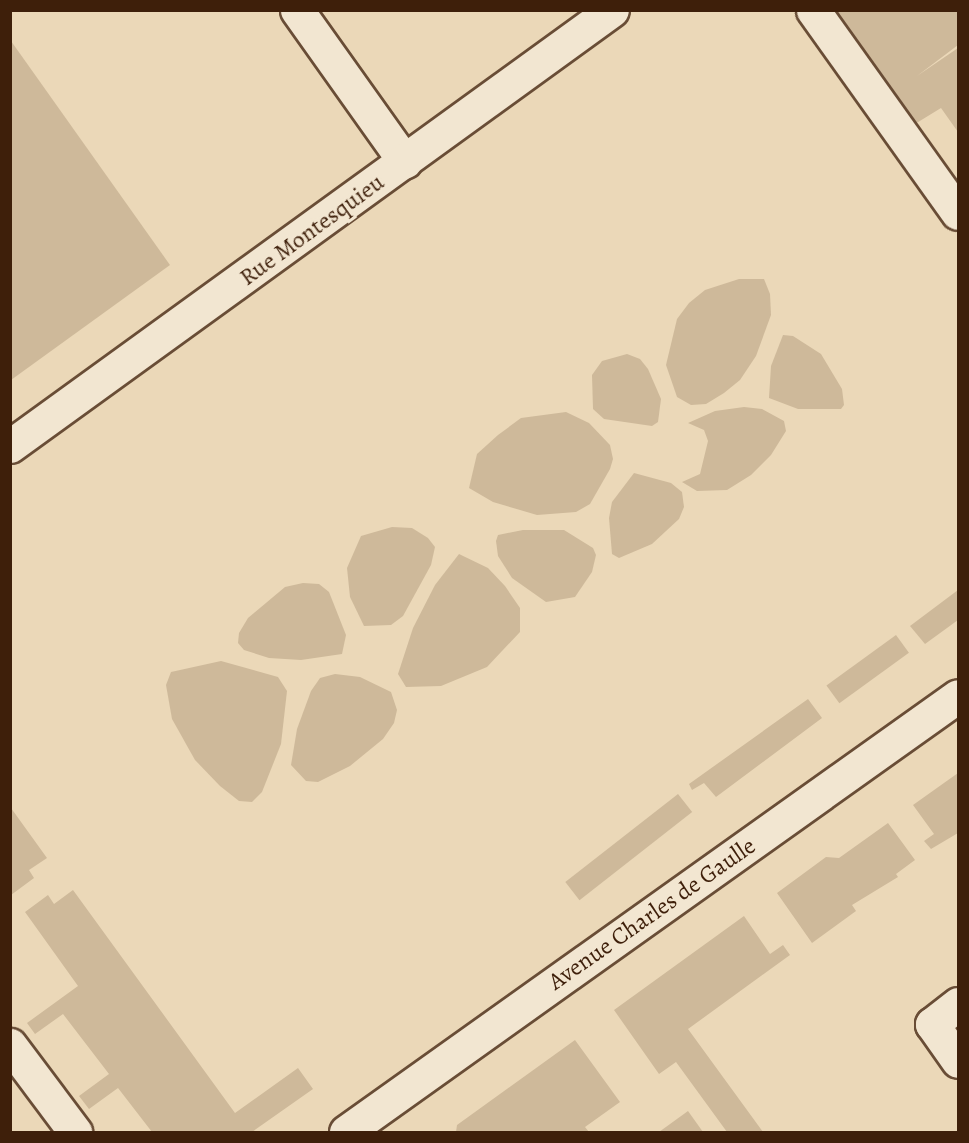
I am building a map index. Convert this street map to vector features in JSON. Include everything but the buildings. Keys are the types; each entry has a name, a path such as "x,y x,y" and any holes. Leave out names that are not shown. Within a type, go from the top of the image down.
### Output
{"street":[{"path":"297,10 405,162"},
{"name":"Rue Montesquieu","path":"10,446 612,10"},
{"path":"813,10 958,213"},
{"name":"Avenue Charles de Gaulle","path":"349,1132 958,696"},
{"path":"958,1004 932,1023 958,1061"},
{"path":"10,1045 75,1132"}],"shaded area":[{"path":"828,11 958,11 958,45 917,76 958,48 958,132 941,108 910,127"},
{"path":"11,41 170,265 10,380"},
{"path":"739,279 764,279 770,294 771,315 756,356 740,380 724,393 706,404 691,405 677,397 666,365 677,319 689,303 705,290"},
{"path":"783,335 793,336 821,354 842,389 844,405 841,409 798,409 769,398 771,366"},
{"path":"627,354 640,359 648,369 661,399 658,422 652,426 604,419 593,409 592,375 602,361"},
{"path":"744,407 762,409 784,421 786,431 771,455 751,475 727,490 697,491 682,482 700,474 708,441 704,430 688,423 715,411"},
{"path":"566,412 589,423 610,445 613,459 610,469 590,504 576,512 537,515 493,502 469,488 477,454 498,435 521,418"},
{"path":"634,473 671,483 682,492 684,507 679,519 652,544 619,558 612,554 609,518 612,502"},
{"path":"392,527 412,528 428,538 435,547 431,565 403,616 391,625 364,626 350,597 347,568 361,536"},
{"path":"523,530 564,530 593,548 596,555 592,572 575,597 546,602 512,578 498,556 496,541 498,535"},
{"path":"459,554 488,568 505,586 520,608 520,632 487,667 441,686 406,687 398,674 413,628 435,585"},
{"path":"303,583 319,584 329,592 346,635 342,654 301,660 269,658 244,650 238,643 239,633 248,618 285,587"},
{"path":"958,590 958,620 925,644 910,626"},
{"path":"896,635 909,653 839,703 826,686"},
{"path":"221,661 278,677 287,691 281,744 262,792 252,802 239,801 220,786 195,760 172,719 166,685 171,672"},
{"path":"335,674 360,677 391,692 397,710 394,723 383,739 350,766 318,782 306,781 291,765 297,729 311,691 320,678"},
{"path":"808,699 822,718 716,797 704,783 692,790 689,784"},
{"path":"958,773 958,833 931,849 924,841 934,834 913,805"},
{"path":"678,794 692,812 579,900 565,882"},
{"path":"11,808 47,858 29,870 34,878 11,895"},
{"path":"888,823 915,860 896,874 898,877 852,905 856,911 812,943 777,893 826,857 839,858"},
{"path":"73,890 235,1113 298,1068 313,1089 252,1132 152,1132 118,1088 89,1109 79,1096 109,1074 63,1014 35,1034 27,1023 78,986 25,912 48,895 54,904"},
{"path":"744,916 770,954 783,945 790,955 688,1029 763,1132 727,1132 676,1062 659,1074 614,1010"},
{"path":"575,1040 620,1102 585,1127 589,1132 456,1132 457,1125"},
{"path":"688,1111 703,1132 659,1132"}]}
